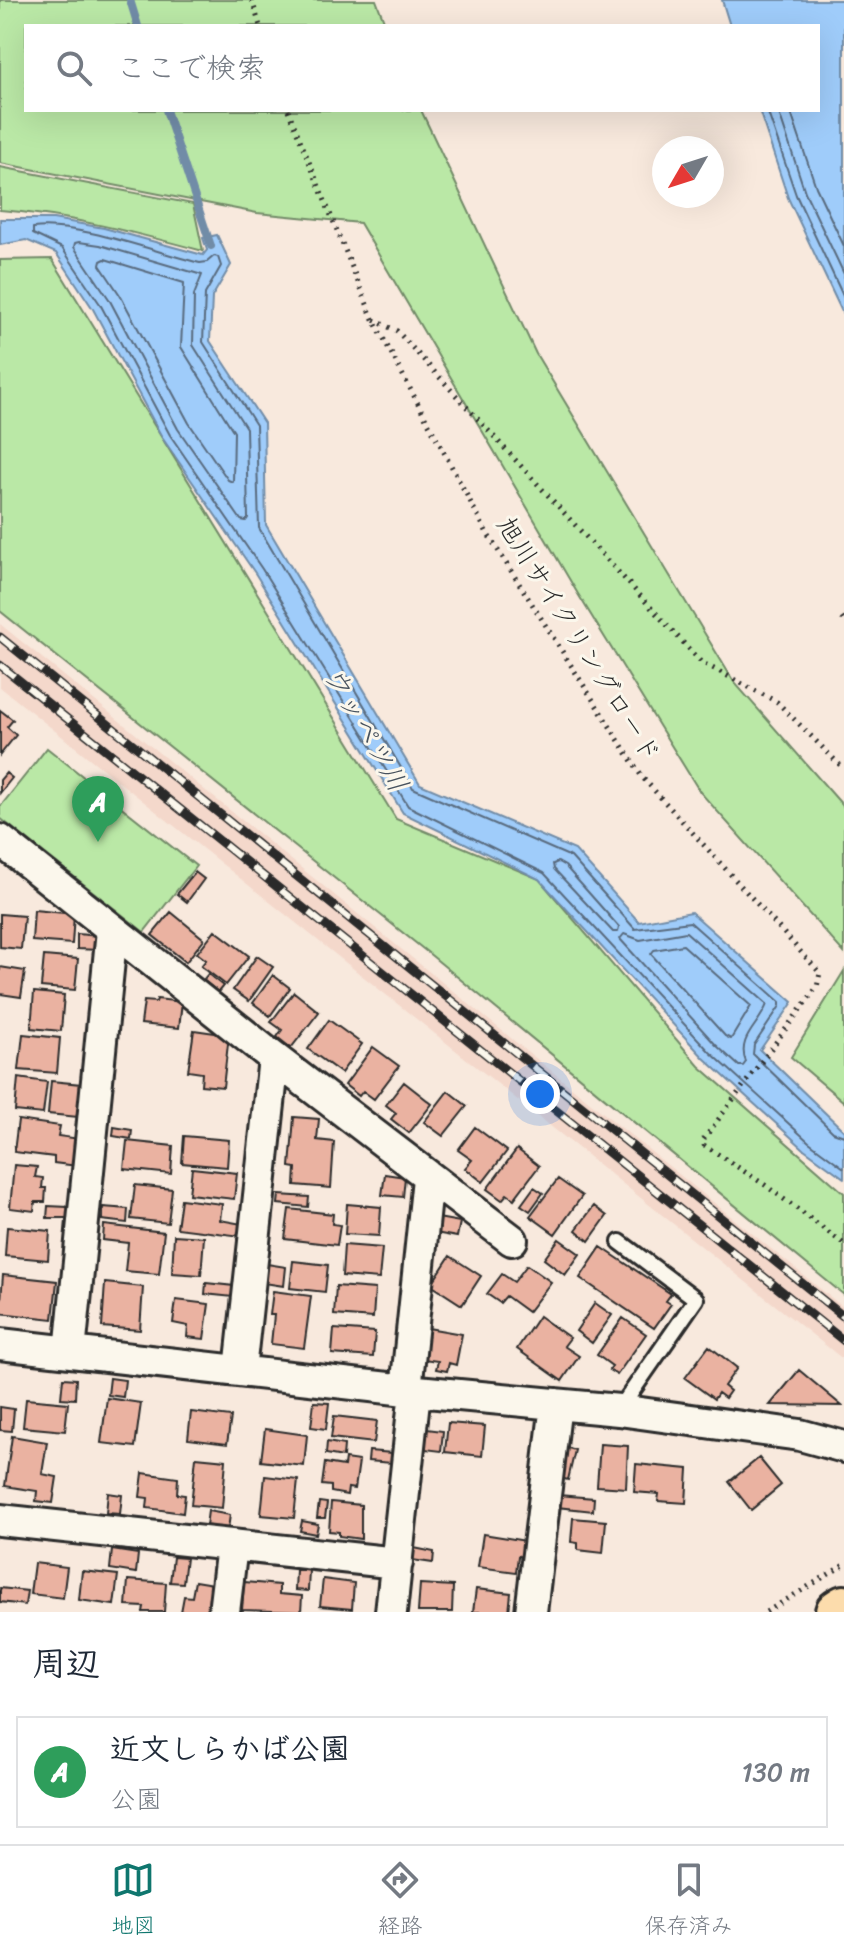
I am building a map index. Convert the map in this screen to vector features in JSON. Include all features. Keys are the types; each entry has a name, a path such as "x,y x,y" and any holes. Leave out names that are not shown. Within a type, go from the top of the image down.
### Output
{"highway":[{"path":"838,1612 844,1608"}],"street":[{"path":"0,840 274,1058 512,1240"},
{"path":"70,1352 112,930"},
{"path":"240,1370 274,1058"},
{"path":"391,1612 428,1178"},
{"path":"0,1344 619,1410 800,1435 844,1447"},
{"path":"531,1612 556,1404"},
{"path":"0,1520 397,1563"},
{"path":"224,1612 232,1546"}],"lane":[{"path":"619,1410 696,1299 620,1242"}],"path":[{"path":"252,0 259,24"},
{"name":"旭川サイクリングロード","path":"289,112 373,319 487,533 642,777 818,970 820,978 817,987 703,1140 707,1148 765,1185 844,1244"},
{"path":"373,319 397,331 701,662 777,702 844,769"},
{"path":"766,1612 844,1565"}],"shaded area":[{"path":"0,624 844,1308 844,1360 0,687"}],"green space":[{"path":"0,0 376,0 385,24 24,24 24,112 422,112 536,354 734,682 844,807 844,953 700,792 578,594 360,223 257,213 0,163"},
{"path":"0,167 193,204 203,251 77,220 0,210"},
{"path":"52,259 396,819 539,879 699,1066 844,1193 844,1295 432,956 0,611 0,260"},
{"path":"47,748 196,866 144,932 0,818 0,807"},
{"path":"844,971 844,1102 791,1057"}],"water":[{"path":"722,0 844,0 844,316 788,198 760,112 820,112 820,24 729,24"},
{"name":"ウッペツ川","path":"0,219 53,219 104,228 203,255 207,250 203,238 217,235 231,265 212,297 210,341 264,423 266,525 420,784 575,850 639,922 691,912 793,1002 760,1050 844,1131 844,1178 804,1149 704,1058 539,879 403,813 255,573 163,439 93,309 56,253 26,240 0,245"}],"building":[{"path":"0,710 13,720 7,727 16,735 0,755"},
{"path":"6,773 12,778 0,793 0,780"},
{"path":"195,872 204,879 187,902 177,894"},
{"path":"34,910 74,914 72,944 32,941"},
{"path":"171,912 204,939 186,962 152,935"},
{"path":"0,914 24,916 21,949 0,947"},
{"path":"215,930 249,956 226,985 201,966 206,960 197,953"},
{"path":"77,934 99,936 99,950 77,949"},
{"path":"44,956 78,959 75,990 41,987"},
{"path":"257,956 273,967 249,1001 233,990"},
{"path":"0,967 25,971 21,997 0,994"},
{"path":"208,974 223,986 218,992 203,980"},
{"path":"273,975 290,988 270,1016 253,1003"},
{"path":"34,992 64,995 61,1031 31,1028"},
{"path":"294,992 319,1012 291,1048 277,1037 282,1030 271,1022"},
{"path":"157,999 182,1002 179,1028 141,1024 144,1001 156,1002"},
{"path":"329,1020 362,1044 341,1073 308,1049"},
{"path":"194,1030 229,1035 223,1087 201,1085 202,1073 188,1071"},
{"path":"23,1034 60,1038 57,1073 19,1070"},
{"path":"373,1047 399,1066 374,1099 363,1091 359,1096 345,1085"},
{"path":"18,1078 47,1082 43,1114 15,1111"},
{"path":"51,1081 81,1084 78,1117 48,1114"},
{"path":"404,1082 432,1104 409,1133 391,1119 396,1113 386,1105"},
{"path":"448,1091 467,1106 443,1136 424,1122"},
{"path":"294,1117 319,1119 317,1140 334,1142 331,1188 295,1185 296,1168 290,1167"},
{"path":"18,1120 60,1126 58,1136 80,1139 77,1166 54,1163 54,1157 14,1152"},
{"path":"114,1127 132,1130 131,1139 113,1136"},
{"path":"475,1127 507,1151 483,1182 465,1168 472,1160 458,1150"},
{"path":"184,1136 229,1140 227,1167 182,1163"},
{"path":"127,1141 173,1146 171,1174 124,1169"},
{"path":"517,1149 539,1166 514,1199 507,1194 502,1200 487,1189"},
{"path":"14,1165 37,1167 35,1177 43,1178 45,1202 35,1202 34,1211 10,1208"},
{"path":"192,1168 237,1173 234,1199 189,1194"},
{"path":"385,1174 405,1177 403,1197 382,1195"},
{"path":"558,1179 582,1196 555,1234 530,1216"},
{"path":"135,1185 172,1189 168,1223 131,1219"},
{"path":"534,1187 543,1193 530,1211 521,1205"},
{"path":"279,1195 309,1197 308,1207 278,1204"},
{"path":"181,1199 222,1204 220,1220 242,1224 241,1236 177,1228"},
{"path":"347,1204 381,1207 379,1236 345,1234"},
{"path":"48,1206 68,1207 68,1218 47,1218"},
{"path":"594,1206 607,1216 589,1241 576,1230"},
{"path":"103,1207 128,1209 127,1223 102,1220"},
{"path":"289,1209 333,1214 332,1224 340,1225 337,1245 285,1239"},
{"path":"438,1218 460,1222 457,1237 435,1233"},
{"path":"104,1225 164,1232 159,1274 125,1271 128,1243 103,1240"},
{"path":"7,1227 50,1231 48,1260 5,1256"},
{"path":"174,1235 204,1237 201,1275 172,1273"},
{"path":"559,1239 580,1254 565,1275 544,1259"},
{"path":"344,1245 382,1248 379,1279 342,1276"},
{"path":"601,1247 671,1294 666,1301 671,1304 654,1328 580,1278"},
{"path":"450,1256 481,1276 462,1305 431,1285"},
{"path":"293,1261 328,1265 325,1292 290,1288"},
{"path":"267,1264 286,1267 284,1286 264,1283"},
{"path":"527,1265 551,1282 528,1312 506,1296 500,1303 487,1294 502,1274 514,1282"},
{"path":"3,1275 57,1281 53,1319 0,1313"},
{"path":"105,1283 143,1287 140,1330 102,1327"},
{"path":"206,1283 234,1286 233,1297 205,1294"},
{"path":"336,1286 375,1289 373,1318 334,1315"},
{"path":"273,1291 311,1296 304,1348 271,1344"},
{"path":"176,1300 209,1304 204,1339 187,1337 188,1326 173,1323"},
{"path":"595,1303 612,1315 592,1343 576,1331"},
{"path":"539,1316 570,1338 564,1346 579,1356 562,1381 517,1349"},
{"path":"623,1318 646,1334 617,1375 609,1370 612,1366 597,1355"},
{"path":"428,1328 462,1334 456,1365 449,1363 447,1371 436,1369 438,1361 423,1359"},
{"path":"334,1329 375,1332 373,1357 332,1354"},
{"path":"709,1346 737,1368 724,1386 730,1391 725,1398 718,1393 714,1399 685,1378"},
{"path":"799,1370 842,1406 770,1405"},
{"path":"63,1378 76,1379 75,1399 61,1398"},
{"path":"110,1378 125,1380 123,1397 108,1395"},
{"path":"107,1398 141,1403 135,1447 101,1443"},
{"path":"26,1399 68,1403 65,1431 23,1427"},
{"path":"314,1402 329,1403 326,1429 311,1427"},
{"path":"0,1407 14,1409 12,1431 0,1430"},
{"path":"191,1412 231,1417 227,1444 188,1439"},
{"path":"334,1416 377,1421 374,1443 331,1438"},
{"path":"448,1423 485,1426 482,1456 445,1452"},
{"path":"265,1429 307,1435 304,1466 261,1461"},
{"path":"427,1429 443,1431 441,1451 425,1449"},
{"path":"12,1436 47,1442 42,1474 57,1477 53,1503 36,1501 37,1491 5,1486"},
{"path":"327,1442 344,1445 343,1457 326,1454"},
{"path":"600,1444 628,1446 626,1488 597,1486"},
{"path":"565,1447 575,1450 568,1480 557,1477"},
{"path":"369,1451 392,1453 392,1463 368,1461"},
{"path":"196,1457 226,1460 222,1508 191,1505"},
{"path":"759,1458 781,1485 751,1510 729,1482"},
{"path":"345,1459 359,1461 355,1489 348,1488 347,1495 331,1492 331,1486 322,1485 325,1463 344,1466"},
{"path":"636,1464 688,1469 686,1503 658,1501 659,1494 634,1492"},
{"path":"143,1473 178,1478 177,1494 185,1495 183,1513 147,1508 148,1498 140,1497"},
{"path":"265,1476 298,1480 294,1518 261,1515"},
{"path":"108,1493 122,1495 120,1514 106,1513"},
{"path":"558,1495 594,1498 593,1511 557,1507"},
{"path":"319,1502 327,1503 325,1518 317,1518"},
{"path":"331,1502 361,1505 361,1539 339,1536 339,1532 329,1531"},
{"path":"208,1511 230,1515 228,1529 206,1526"},
{"path":"573,1518 606,1521 603,1553 578,1550 578,1543 571,1542"},
{"path":"302,1521 318,1524 316,1534 300,1531"},
{"path":"483,1534 526,1541 524,1557 518,1556 516,1572 478,1567"},
{"path":"414,1548 434,1552 433,1563 412,1560"},
{"path":"112,1550 138,1554 136,1573 110,1569"},
{"path":"173,1557 186,1558 183,1583 170,1582"},
{"path":"34,1563 67,1567 63,1598 30,1594"},
{"path":"296,1570 309,1570 308,1591 295,1590"},
{"path":"82,1571 118,1575 114,1605 79,1600"},
{"path":"323,1579 354,1583 352,1609 320,1606"},
{"path":"128,1580 166,1583 164,1612 143,1612 144,1607 126,1606"},
{"path":"195,1581 213,1584 209,1612 181,1612 184,1596 192,1597"},
{"path":"244,1582 279,1585 279,1594 302,1596 301,1612 242,1610"},
{"path":"420,1584 453,1586 452,1612 418,1612"},
{"path":"0,1588 27,1591 25,1605 0,1602"},
{"path":"476,1589 511,1593 509,1612 473,1612"}],"waterway":[{"path":"130,0 137,24"},
{"path":"167,112 211,246"}],"railway":[{"path":"0,637 844,1317"},
{"path":"0,665 844,1341"}],"place":[{"name":"近文しらかば公園","path":"98,842"}]}
